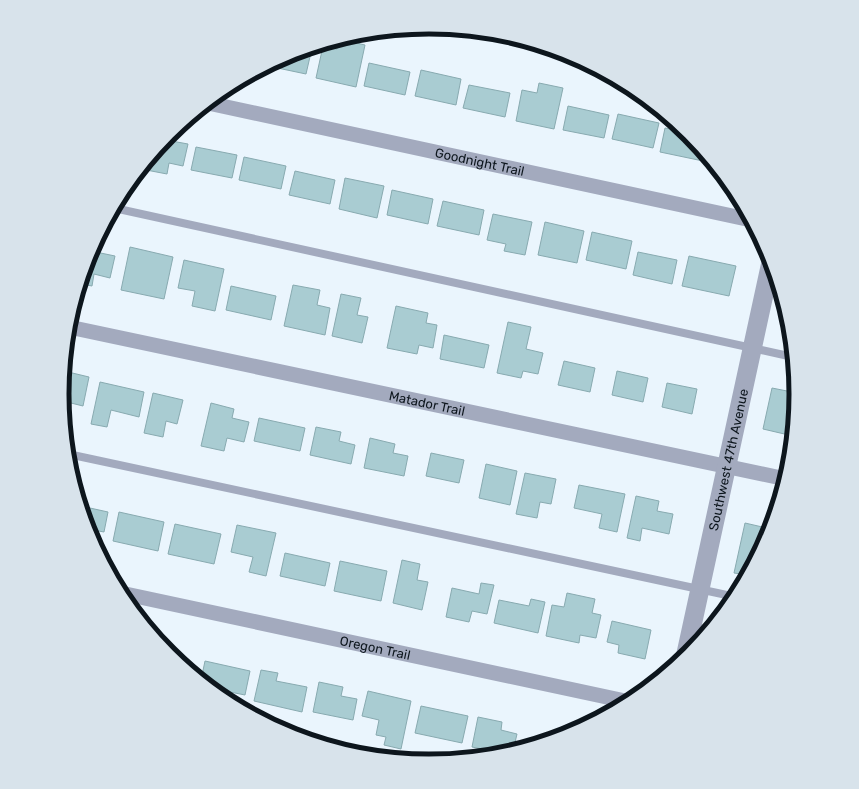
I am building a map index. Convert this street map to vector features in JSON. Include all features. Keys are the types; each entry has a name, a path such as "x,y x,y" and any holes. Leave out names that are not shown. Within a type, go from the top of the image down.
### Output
{"street":[{"name":"Goodnight Trail","path":"215,105 744,219"},
{"name":"Southwest 47th Avenue","path":"688,645 769,273"},
{"name":"Matador Trail","path":"75,328 726,468 780,478"},
{"name":"Oregon Trail","path":"130,595 621,700"}],"lane":[{"path":"120,209 788,356"},
{"path":"74,455 729,596"}],"building":[{"path":"353,42 365,45 356,87 316,78 322,50 331,48 337,49 338,46"},
{"path":"311,54 306,74 277,68"},
{"path":"369,63 410,72 405,95 364,86"},
{"path":"421,70 461,79 456,105 415,96"},
{"path":"539,83 563,88 554,129 516,121 522,90 537,93"},
{"path":"469,85 510,93 505,117 463,108"},
{"path":"568,106 609,115 604,138 563,130"},
{"path":"618,114 659,123 653,148 612,139"},
{"path":"665,128 674,130 701,157 703,161 660,152"},
{"path":"174,141 188,144 183,166 169,163 167,174 147,170"},
{"path":"196,147 237,155 232,178 191,170"},
{"path":"244,157 286,166 281,189 239,180"},
{"path":"295,171 335,180 330,204 289,195"},
{"path":"345,178 384,186 377,218 339,209"},
{"path":"392,190 433,199 428,224 387,215"},
{"path":"443,201 484,210 479,235 437,226"},
{"path":"493,214 532,222 525,255 504,251 506,244 487,240"},
{"path":"545,222 584,231 577,263 538,255"},
{"path":"592,232 632,241 626,269 586,260"},
{"path":"130,247 173,257 164,299 121,290"},
{"path":"98,252 115,256 110,278 94,274 92,286 86,285"},
{"path":"638,252 677,260 672,284 633,275"},
{"path":"689,256 736,266 729,296 682,286"},
{"path":"184,260 224,269 215,311 192,306 195,291 178,288"},
{"path":"293,285 320,290 317,305 330,308 325,335 284,326"},
{"path":"231,286 276,296 271,320 226,310"},
{"path":"341,294 361,298 357,315 368,317 362,343 332,336"},
{"path":"396,306 428,313 426,323 437,325 433,348 419,345 417,354 387,348"},
{"path":"508,322 531,327 526,349 543,353 538,374 523,371 521,378 497,373"},
{"path":"444,335 489,345 484,368 440,359"},
{"path":"564,361 595,368 590,392 558,385"},
{"path":"617,371 648,378 643,402 612,395"},
{"path":"70,372 89,377 83,406 69,403"},
{"path":"100,382 144,392 139,417 111,410 107,427 91,424"},
{"path":"667,383 697,389 692,414 662,407"},
{"path":"772,388 790,392 788,435 763,429"},
{"path":"153,393 183,400 177,424 166,421 163,437 144,433"},
{"path":"211,403 234,409 232,418 249,422 244,442 227,438 224,451 201,446"},
{"path":"259,418 305,428 300,451 254,441"},
{"path":"316,427 341,432 339,441 355,445 351,464 310,455"},
{"path":"370,438 395,444 393,453 408,456 404,476 364,468"},
{"path":"431,453 464,460 459,483 426,476"},
{"path":"486,464 517,471 510,505 479,498"},
{"path":"525,473 556,479 551,504 540,502 537,518 516,514"},
{"path":"579,485 625,494 617,532 599,528 602,514 574,508"},
{"path":"636,496 659,501 657,511 673,514 669,534 642,528 640,541 627,538"},
{"path":"87,507 108,512 104,532 95,530"},
{"path":"119,512 164,522 158,551 113,541"},
{"path":"745,523 765,528 742,574 734,573"},
{"path":"175,524 221,534 214,564 168,554"},
{"path":"237,525 276,533 266,576 249,572 253,557 231,552"},
{"path":"285,553 330,563 325,586 280,576"},
{"path":"402,560 420,564 417,580 428,582 422,610 393,603"},
{"path":"340,561 387,571 381,601 334,591"},
{"path":"481,583 494,585 487,614 472,611 469,622 446,617 452,588 479,594"},
{"path":"567,593 595,599 592,613 601,615 596,638 580,635 579,643 546,636 552,605 564,607"},
{"path":"531,599 545,602 538,633 494,623 499,600 529,606"},
{"path":"612,621 651,630 645,659 618,653 619,645 607,642"},
{"path":"205,661 250,671 245,695 224,691 202,674"},
{"path":"261,670 278,673 276,681 307,687 302,712 254,701"},
{"path":"319,682 343,687 341,696 357,699 353,720 313,712"},
{"path":"368,691 411,701 401,749 384,745 386,737 376,735 379,720 362,716"},
{"path":"421,706 468,716 462,743 415,733"},
{"path":"478,717 502,722 501,730 517,734 514,745 487,750 472,747"}]}
